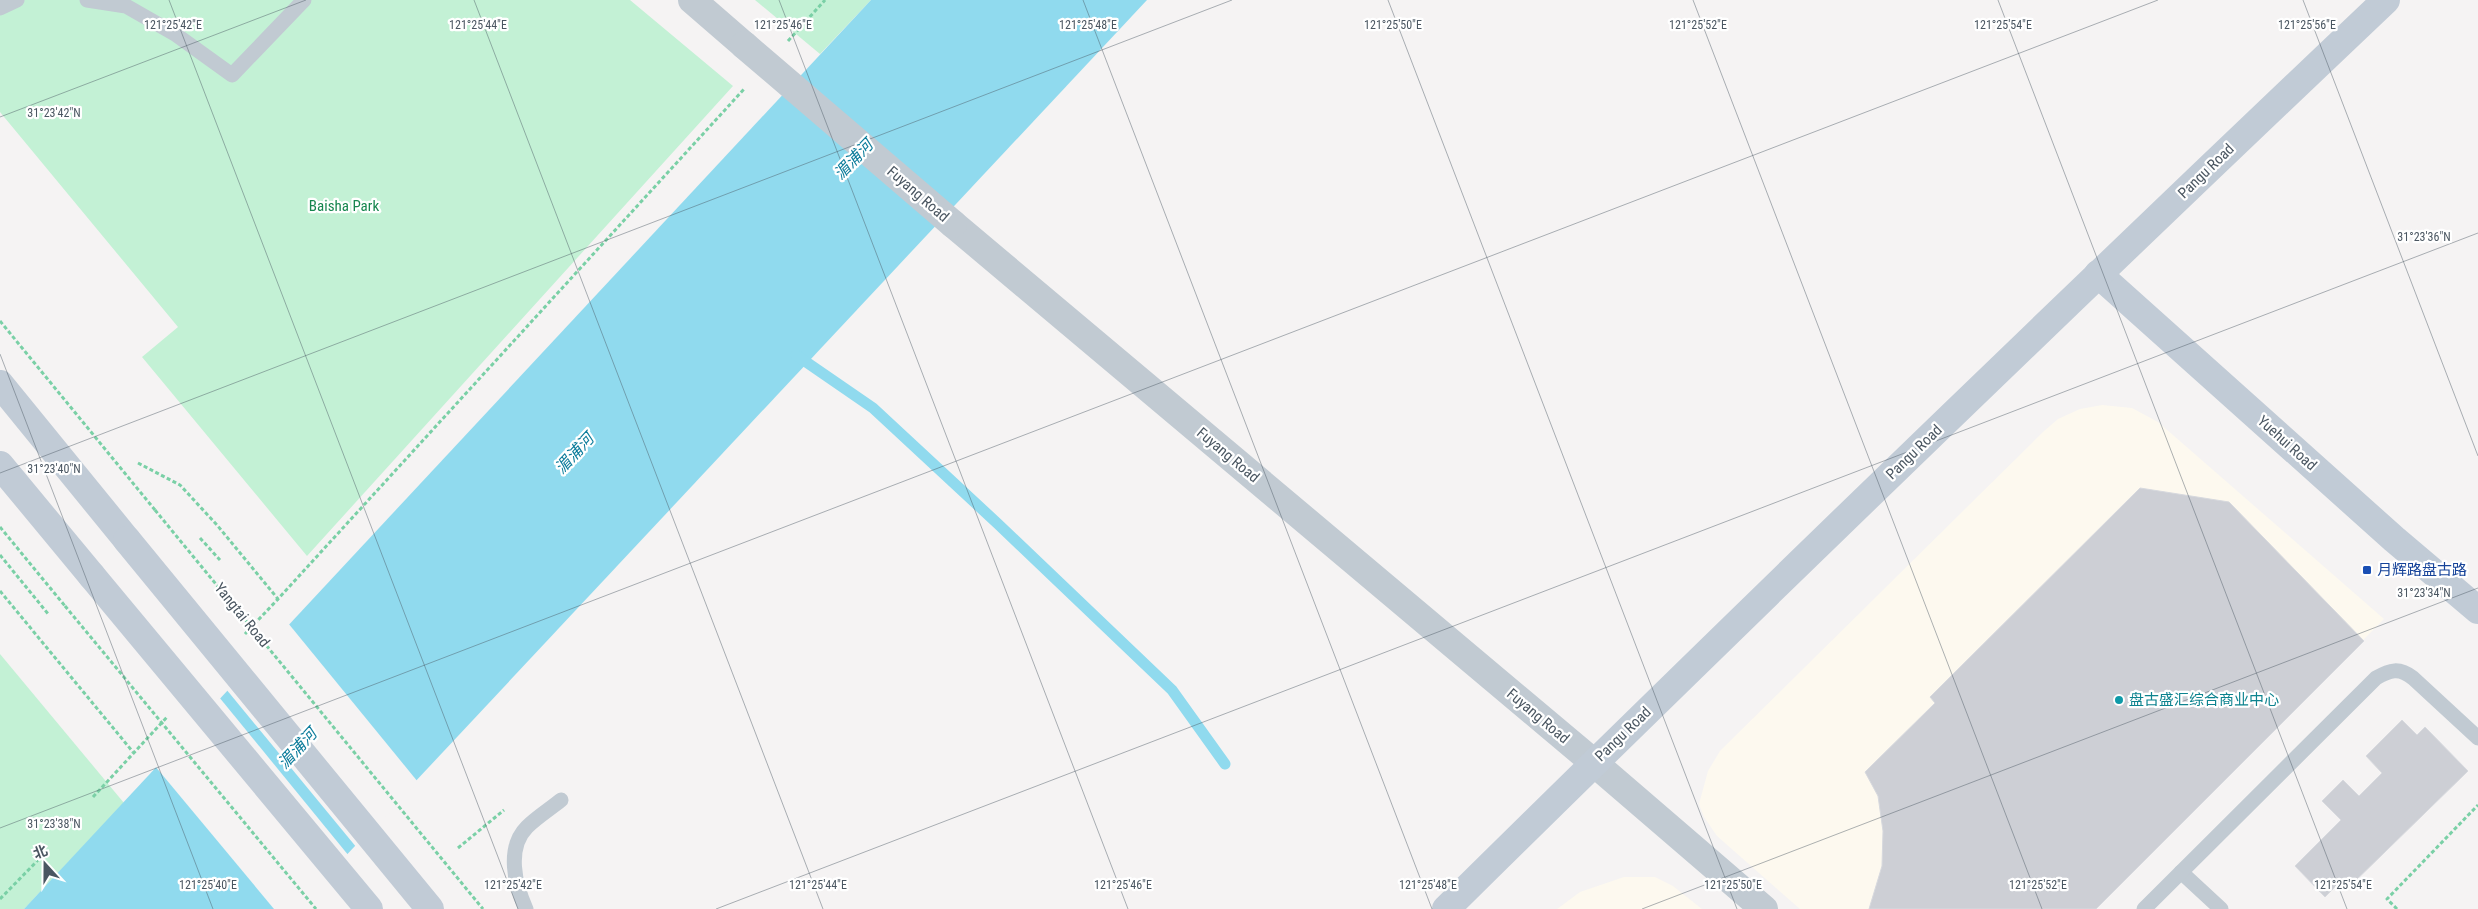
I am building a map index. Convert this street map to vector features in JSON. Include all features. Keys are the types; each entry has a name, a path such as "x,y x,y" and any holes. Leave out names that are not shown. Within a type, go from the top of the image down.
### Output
{"street":[{"name":"Fuyang Road","path":"692,0 953,224 1593,762 1764,909"},
{"name":"Pangu Road","path":"1446,909 1593,762 2098,274 2386,0"},
{"name":"Yuehui Road","path":"2098,274 2394,539 2478,610"},
{"path":"0,384 430,909"},
{"path":"0,465 369,909"}],"lane":[{"path":"0,8 17,0"},
{"path":"87,0 126,6 175,34 232,74 304,0"},
{"path":"2144,909 2376,678 2392,670 2406,672 2478,738"},
{"path":"526,909 519,894 514,856 526,829 561,800"},
{"path":"2182,872 2221,909"}],"path":[{"path":"785,44 825,0"},
{"path":"138,463 180,485 217,525 278,599 752,80"},
{"name":"Yangtai Road","path":"0,321 483,909"},
{"path":"0,527 316,909"},
{"name":"Yangtai Road","path":"200,538 220,560"},
{"path":"0,555 49,615"},
{"path":"0,590 134,752"},
{"path":"2397,909 2387,899 2478,804"},
{"path":"458,848 511,805"},
{"path":"0,899 42,856"}],"shaded area":[{"name":"盘古盛汇综合商业中心","path":"2102,405 2132,408 2158,422 2384,619 2096,909 1800,909 1717,836 1704,817 1699,804 1708,771 1720,751 2043,432 2058,419 2080,409"},
{"path":"1624,877 1655,877 1673,886 1702,909 1557,909 1580,892"}],"green space":[{"name":"Baisha Park","path":"0,0 630,0 733,86 307,556 142,357 178,327 0,112"},
{"path":"755,0 871,0 820,54"},
{"path":"0,654 124,803 24,909 0,909"}],"water":[{"name":"湄浦河","path":"871,0 1147,0 296,909 24,909"}],"pier":[{"path":"288,623 418,782 357,848 226,689"},
{"path":"219,697 349,856 299,909 274,909 155,766"}],"building":[{"name":"盘古盛汇综合商业中心","path":"2140,488 2229,502 2364,641 2096,909 1869,909 1882,866 1883,831 1878,796 1865,772 1935,703 1930,697"},
{"path":"2402,720 2417,735 2425,727 2468,771 2347,889 2340,882 2325,897 2295,866 2341,820 2322,801 2343,780 2359,796 2382,773 2366,756"}],"waterway":[{"path":"796,355 873,408 998,524 1172,690 1225,764"}],"place":[{"name":"月辉路盘古路","path":"2367,570"},
{"name":"盘古盛汇综合商业中心","path":"2119,700"}]}
